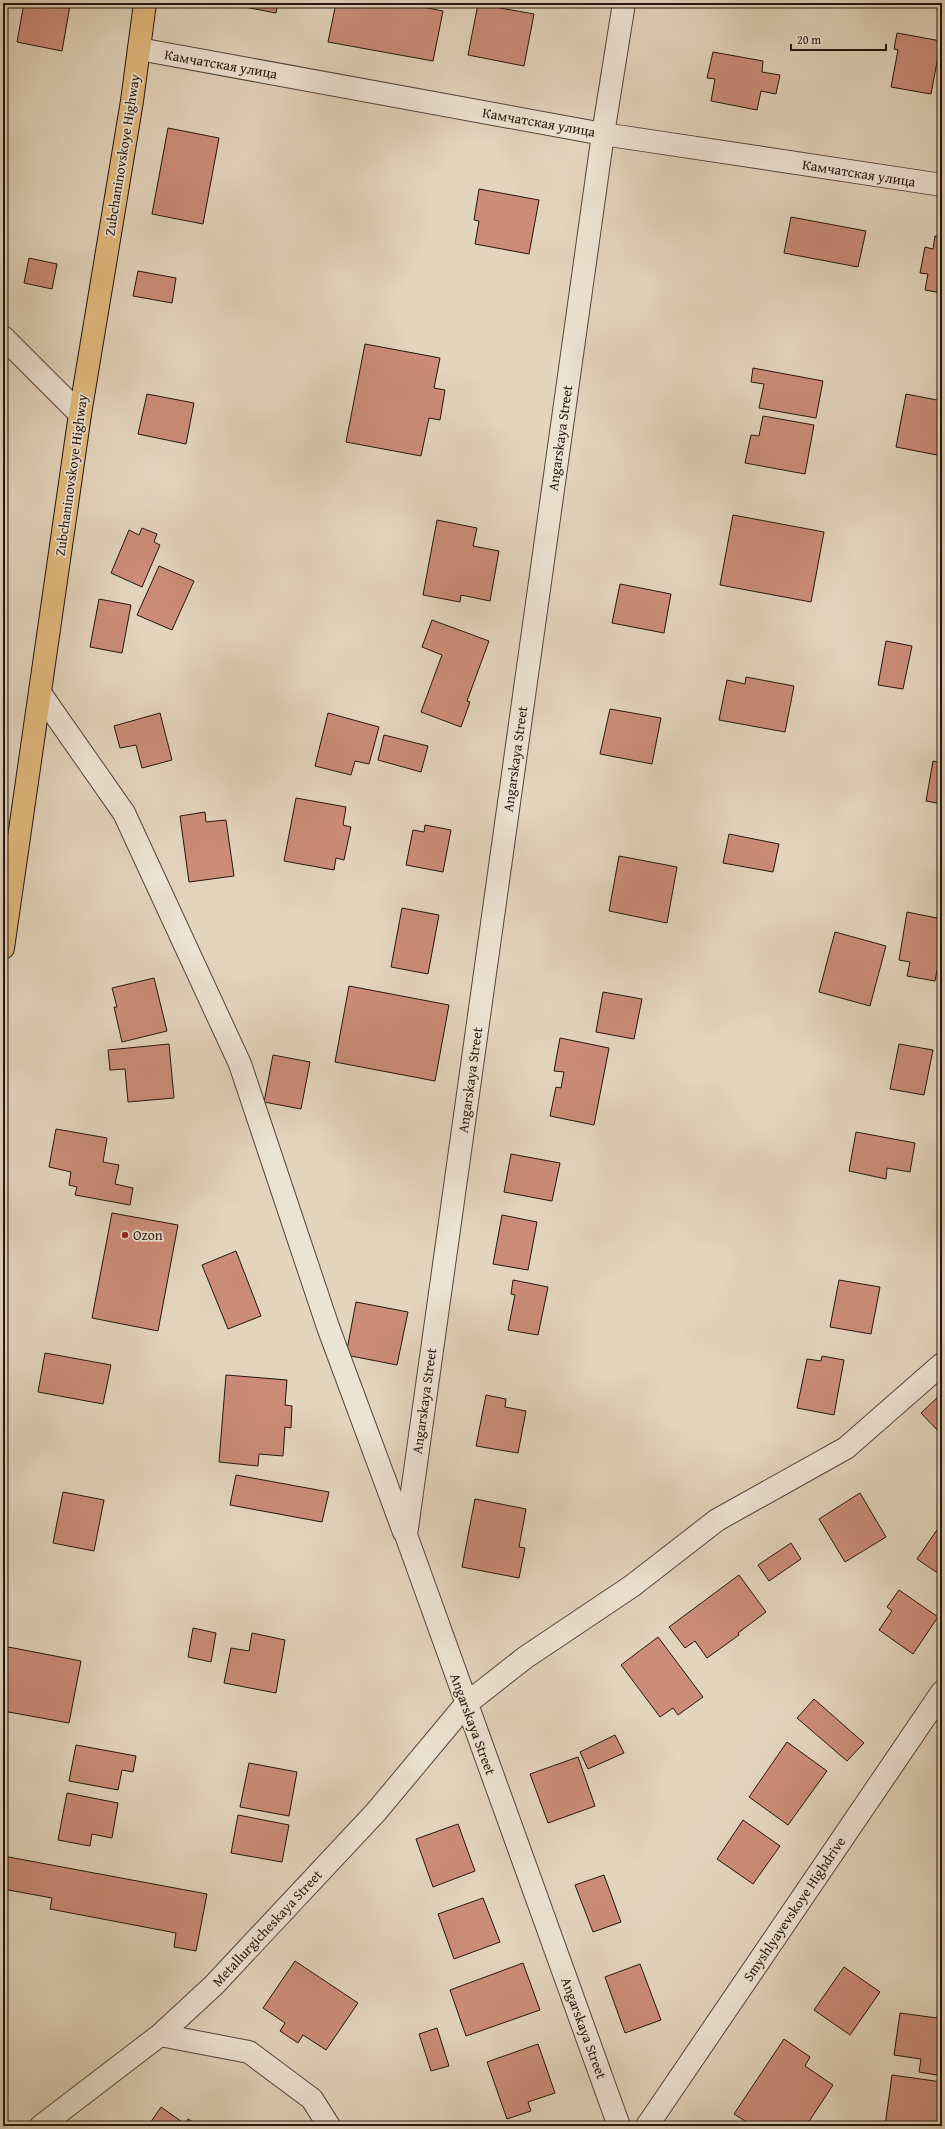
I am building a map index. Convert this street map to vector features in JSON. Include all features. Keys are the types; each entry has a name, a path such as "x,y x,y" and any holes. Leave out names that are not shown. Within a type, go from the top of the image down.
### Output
{"main road":[{"name":"Zubchaninovskoye Highway","path":"3,948 80,414 132,101 145,3"}],"street":[{"name":"Angarskaya Street","path":"619,2126 406,1535 602,134 624,3"},
{"name":"Камчатская улица","path":"139,49 602,134 942,185"},
{"path":"3,337 80,414"},
{"path":"40,692 124,813 240,1064 328,1327 406,1535"},
{"name":"Metallurgicheskaya Street","path":"41,2126 160,2036 214,1985 376,1812 466,1704 526,1657 632,1586 717,1520 846,1448 942,1364"},
{"name":"Smyshlyayevskoye Highdrive","path":"647,2126 942,1692"},
{"path":"160,2036 249,2052 312,2099 330,2126"}],"building":[{"path":"24,3 59,3 70,5 62,51 17,42"},
{"path":"224,3 278,3 276,13"},
{"path":"336,3 402,3 443,11 433,61 328,42"},
{"path":"478,4 534,14 524,66 468,55"},
{"path":"897,33 941,41 931,94 891,87 898,50 894,49"},
{"path":"713,52 763,61 762,72 780,75 776,94 761,91 757,110 711,101 715,79 707,78"},
{"path":"168,128 219,138 203,224 152,214"},
{"path":"479,189 539,200 529,254 475,244 479,221 474,220"},
{"path":"791,217 866,231 858,267 784,253"},
{"path":"935,236 942,237 942,293 925,290 928,274 920,273 925,247 933,249"},
{"path":"29,258 57,264 52,289 24,283"},
{"path":"138,271 176,278 172,303 133,296"},
{"path":"365,344 440,358 434,388 445,390 440,420 429,418 421,456 346,442"},
{"path":"753,368 823,381 816,418 759,408 764,384 751,382"},
{"path":"147,394 194,403 186,444 138,434"},
{"path":"906,394 942,401 942,456 896,447"},
{"path":"763,416 814,425 805,474 745,463 751,435 759,436"},
{"path":"733,515 824,532 811,602 720,585"},
{"path":"437,520 477,528 473,546 499,551 490,601 461,595 460,602 423,595"},
{"path":"142,528 157,534 154,542 160,545 142,587 111,573 129,530 139,535"},
{"path":"159,566 194,581 172,630 137,615"},
{"path":"620,584 671,594 664,633 612,623"},
{"path":"99,599 131,605 122,653 90,647"},
{"path":"432,620 489,641 467,701 470,702 461,727 421,712 442,655 422,647"},
{"path":"886,641 912,646 903,689 878,685"},
{"path":"746,677 794,686 785,732 719,720 727,680 745,684"},
{"path":"610,709 661,718 652,764 600,754"},
{"path":"160,713 172,760 142,768 136,745 120,748 114,726"},
{"path":"328,713 379,727 369,764 355,761 351,775 315,766"},
{"path":"384,735 428,746 421,772 378,760"},
{"path":"933,761 942,763 942,804 926,801"},
{"path":"296,798 346,807 343,825 351,827 344,860 336,858 334,870 284,861"},
{"path":"205,812 206,822 226,820 234,876 189,882 180,816"},
{"path":"425,825 451,830 443,872 406,865 413,830 424,832"},
{"path":"729,834 779,844 773,872 723,863"},
{"path":"619,856 677,867 667,923 609,911"},
{"path":"402,908 439,915 428,974 391,967"},
{"path":"907,912 942,919 942,944 935,981 907,976 910,962 899,960"},
{"path":"835,932 886,946 870,1006 819,992"},
{"path":"154,978 167,1031 122,1042 114,1007 117,1007 112,988"},
{"path":"349,986 449,1005 435,1081 335,1062"},
{"path":"603,992 642,999 634,1039 596,1032"},
{"path":"560,1038 609,1048 594,1125 550,1116 556,1087 561,1088 564,1072 554,1071"},
{"path":"169,1044 174,1098 128,1102 125,1069 110,1070 108,1050"},
{"path":"899,1044 933,1050 924,1095 890,1089"},
{"path":"273,1055 310,1062 301,1109 264,1102"},
{"path":"56,1129 107,1138 103,1162 119,1165 115,1184 133,1188 130,1205 75,1195 77,1187 69,1185 71,1172 49,1167"},
{"path":"856,1132 915,1143 910,1172 887,1168 886,1179 849,1171"},
{"path":"511,1154 560,1163 552,1201 504,1192"},
{"path":"112,1213 178,1225 158,1331 92,1318"},
{"path":"502,1215 537,1222 528,1270 493,1264"},
{"path":"236,1251 261,1316 228,1329 202,1265"},
{"path":"513,1280 548,1287 538,1335 508,1330 515,1295 511,1294"},
{"path":"839,1280 880,1287 871,1334 830,1327"},
{"path":"356,1302 408,1312 397,1365 346,1355"},
{"path":"45,1353 111,1365 103,1404 38,1392"},
{"path":"822,1356 844,1360 834,1415 797,1408 807,1359 821,1361"},
{"path":"226,1375 287,1380 285,1405 292,1406 291,1428 285,1427 283,1456 259,1454 258,1466 219,1462"},
{"path":"942,1393 942,1435 921,1413"},
{"path":"486,1395 506,1399 505,1407 526,1411 518,1453 476,1446"},
{"path":"236,1475 329,1492 322,1522 230,1505"},
{"path":"63,1492 104,1500 94,1551 53,1543"},
{"path":"860,1493 886,1537 845,1562 819,1519"},
{"path":"475,1499 526,1509 519,1547 525,1548 519,1578 462,1567"},
{"path":"941,1524 942,1525 942,1576 917,1559"},
{"path":"791,1543 801,1559 769,1581 758,1565"},
{"path":"739,1575 766,1612 738,1633 739,1635 707,1658 695,1641 685,1648 669,1627"},
{"path":"899,1590 938,1617 913,1654 879,1630 892,1611 887,1607"},
{"path":"193,1628 216,1633 211,1662 188,1657"},
{"path":"252,1633 285,1640 276,1693 224,1683 231,1648 249,1651"},
{"path":"658,1637 703,1697 678,1715 673,1708 660,1717 621,1665"},
{"path":"3,1646 81,1661 69,1723 3,1711"},
{"path":"814,1699 864,1743 847,1761 797,1718"},
{"path":"615,1735 624,1753 588,1769 580,1752"},
{"path":"787,1742 827,1771 788,1825 749,1797"},
{"path":"76,1745 136,1756 133,1772 122,1770 118,1790 69,1781"},
{"path":"578,1757 595,1806 548,1823 530,1774"},
{"path":"249,1763 297,1772 289,1816 240,1807"},
{"path":"67,1793 118,1803 112,1838 92,1834 90,1846 58,1840"},
{"path":"238,1815 289,1825 282,1862 231,1853"},
{"path":"743,1820 780,1846 753,1884 717,1859"},
{"path":"458,1824 475,1871 433,1887 416,1839"},
{"path":"3,1856 207,1894 196,1951 174,1947 176,1933 50,1909 52,1898 3,1889"},
{"path":"604,1875 621,1922 593,1932 575,1885"},
{"path":"483,1898 500,1942 454,1959 438,1914"},
{"path":"295,1961 358,2003 326,2050 303,2035 298,2043 280,2031 285,2023 263,2008"},
{"path":"523,1963 540,2010 466,2036 450,1990"},
{"path":"640,1964 661,2020 625,2033 605,1977"},
{"path":"844,1967 880,1992 850,2035 814,2010"},
{"path":"940,1998 942,1998 942,2076 919,2072 921,2059 894,2055 900,2013 937,2018"},
{"path":"437,2028 449,2066 431,2071 419,2034"},
{"path":"784,2039 810,2057 805,2066 833,2085 806,2126 753,2126 734,2114"},
{"path":"538,2044 555,2093 528,2102 531,2111 507,2119 487,2062"},
{"path":"892,2075 942,2082 942,2105 939,2126 885,2126"},
{"path":"161,2107 185,2124 188,2119 199,2126 148,2126"}],"place":[{"name":"Ozon","path":"125,1235"}]}
